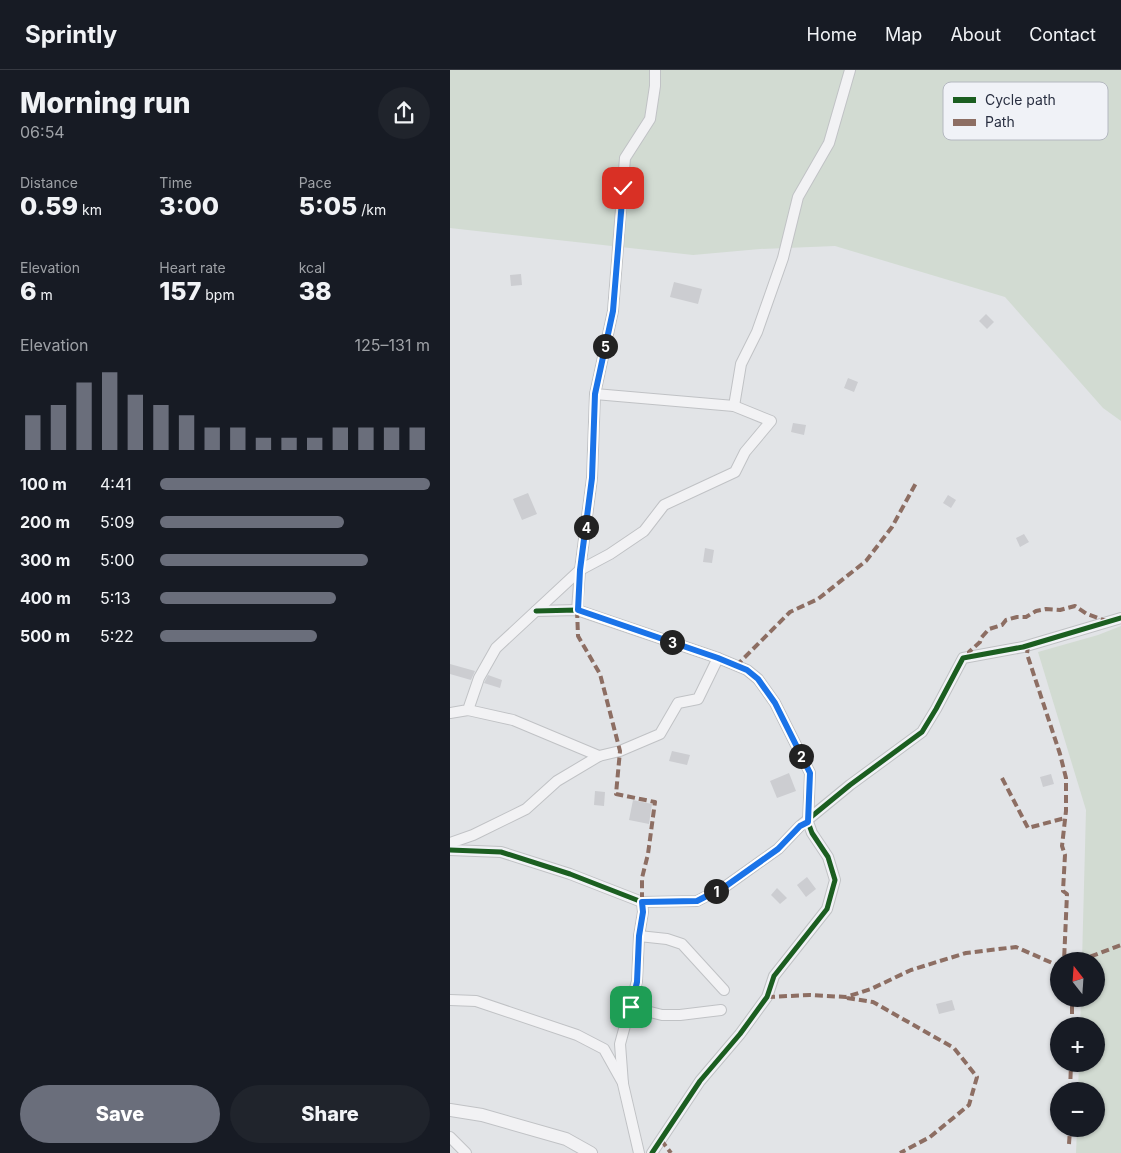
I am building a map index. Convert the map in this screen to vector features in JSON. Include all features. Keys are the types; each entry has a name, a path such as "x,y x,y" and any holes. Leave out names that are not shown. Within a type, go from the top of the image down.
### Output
{"street":[{"path":"578,610 580,570 592,478 595,394 613,311 625,158 650,119 656,86 655,70"},
{"path":"734,406 741,364 757,332 783,258 798,197 829,143 850,70"},
{"path":"468,710 479,678 496,648 580,570 610,554 644,531 664,505 735,472 745,452 771,421 734,406 595,394"},
{"path":"536,612 578,610 718,658 747,670 758,679 775,703 810,773 808,822 812,833 828,857 835,880 827,910 774,976 767,996 740,1034 700,1081 652,1153"},
{"path":"450,850 501,852 570,874 642,902 697,901 726,886 778,849 800,826 808,822 850,785 922,732 963,658 1023,647 1121,618"},
{"path":"450,843 473,835 526,809 557,781 599,756 620,751 660,734 678,704 698,699 718,658"},
{"path":"450,713 468,710 513,720 599,756"},
{"path":"639,1153 624,1084 620,1044 637,982 639,936 643,912 642,902"},
{"path":"639,936 667,938 682,944 724,990"},
{"path":"450,1000 476,1001 577,1035 604,1049 624,1084"},
{"path":"631,1007 662,1015 680,1015 721,1010"},
{"path":"450,1110 482,1115 566,1139 591,1153"},
{"path":"450,1137 466,1153"}],"shaded area":[{"path":"450,70 1121,70 1121,421 1103,408 1005,297 835,246 760,249 693,255 450,228"},
{"path":"1121,626 1121,1153 1076,1153 1077,1137 1105,1137 1105,1082 1078,1082 1079,1072 1105,1072 1105,1017 1080,1017 1081,1008 1105,1008 1105,952 1082,952 1086,810 1038,652 1098,635"}],"building":[{"path":"521,274 522,285 511,286 510,275"},
{"path":"674,282 702,289 698,304 670,297"},
{"path":"986,314 994,322 987,329 979,321"},
{"path":"848,378 858,382 854,392 844,388"},
{"path":"793,423 806,425 804,435 791,432"},
{"path":"528,493 537,514 522,520 513,499"},
{"path":"948,495 956,500 951,508 943,503"},
{"path":"1024,534 1029,542 1020,547 1016,538"},
{"path":"705,548 714,550 712,563 703,562"},
{"path":"450,664 475,671 471,680 450,674"},
{"path":"488,675 502,680 500,688 484,683"},
{"path":"672,751 690,755 687,765 669,761"},
{"path":"789,773 796,791 777,798 770,781"},
{"path":"1051,774 1054,784 1043,787 1040,777"},
{"path":"595,791 605,792 604,806 594,805"},
{"path":"633,800 652,804 649,824 629,820"},
{"path":"807,877 816,889 806,897 797,885"},
{"path":"777,888 787,898 780,904 771,895"},
{"path":"952,1000 955,1010 939,1014 936,1004"}],"marked path":[{"path":"736,666 790,612 818,599 866,561 892,527 916,483"},
{"path":"969,656 969,652 980,642 989,629 1002,625 1006,620 1026,617 1036,611 1046,609 1060,610 1075,606 1087,614 1106,621"},
{"path":"577,610 578,636 600,674 620,751 616,794 655,802 648,854 642,878 642,902"},
{"path":"1028,645 1027,654 1066,778 1066,811 1062,846 1065,855 1063,891 1067,894 1064,952"},
{"path":"1002,778 1028,828 1065,818"},
{"path":"1103,952 1121,945"},
{"path":"767,997 810,995 846,997 871,989 911,970 966,953 1016,947 1050,962"},
{"path":"847,998 873,1002 954,1048 977,1077 969,1105 930,1137 900,1153"},
{"path":"1072,1008 1072,1017"},
{"path":"1070,1082 1071,1072"},
{"path":"1069,1137 1069,1144"},
{"path":"661,1140 671,1153"}],"cycle path":[{"path":"536,611 577,610 718,658 747,670 758,679 775,703 810,773 808,822 812,833 828,857 835,880 827,909 774,976 767,997 740,1034 700,1081 652,1153"},
{"path":"450,850 501,852 570,874 642,902 697,901 726,886 778,849 800,826 850,785 922,732 963,658 1023,647 1121,618"}],"route":[{"path":"623,188 613,311 595,394 592,478 580,570 578,610 718,658 747,670 758,679 775,703 810,773 808,822 800,826 778,849 726,886 697,901 642,902 643,912 639,936 637,982 631,1007"}]}
